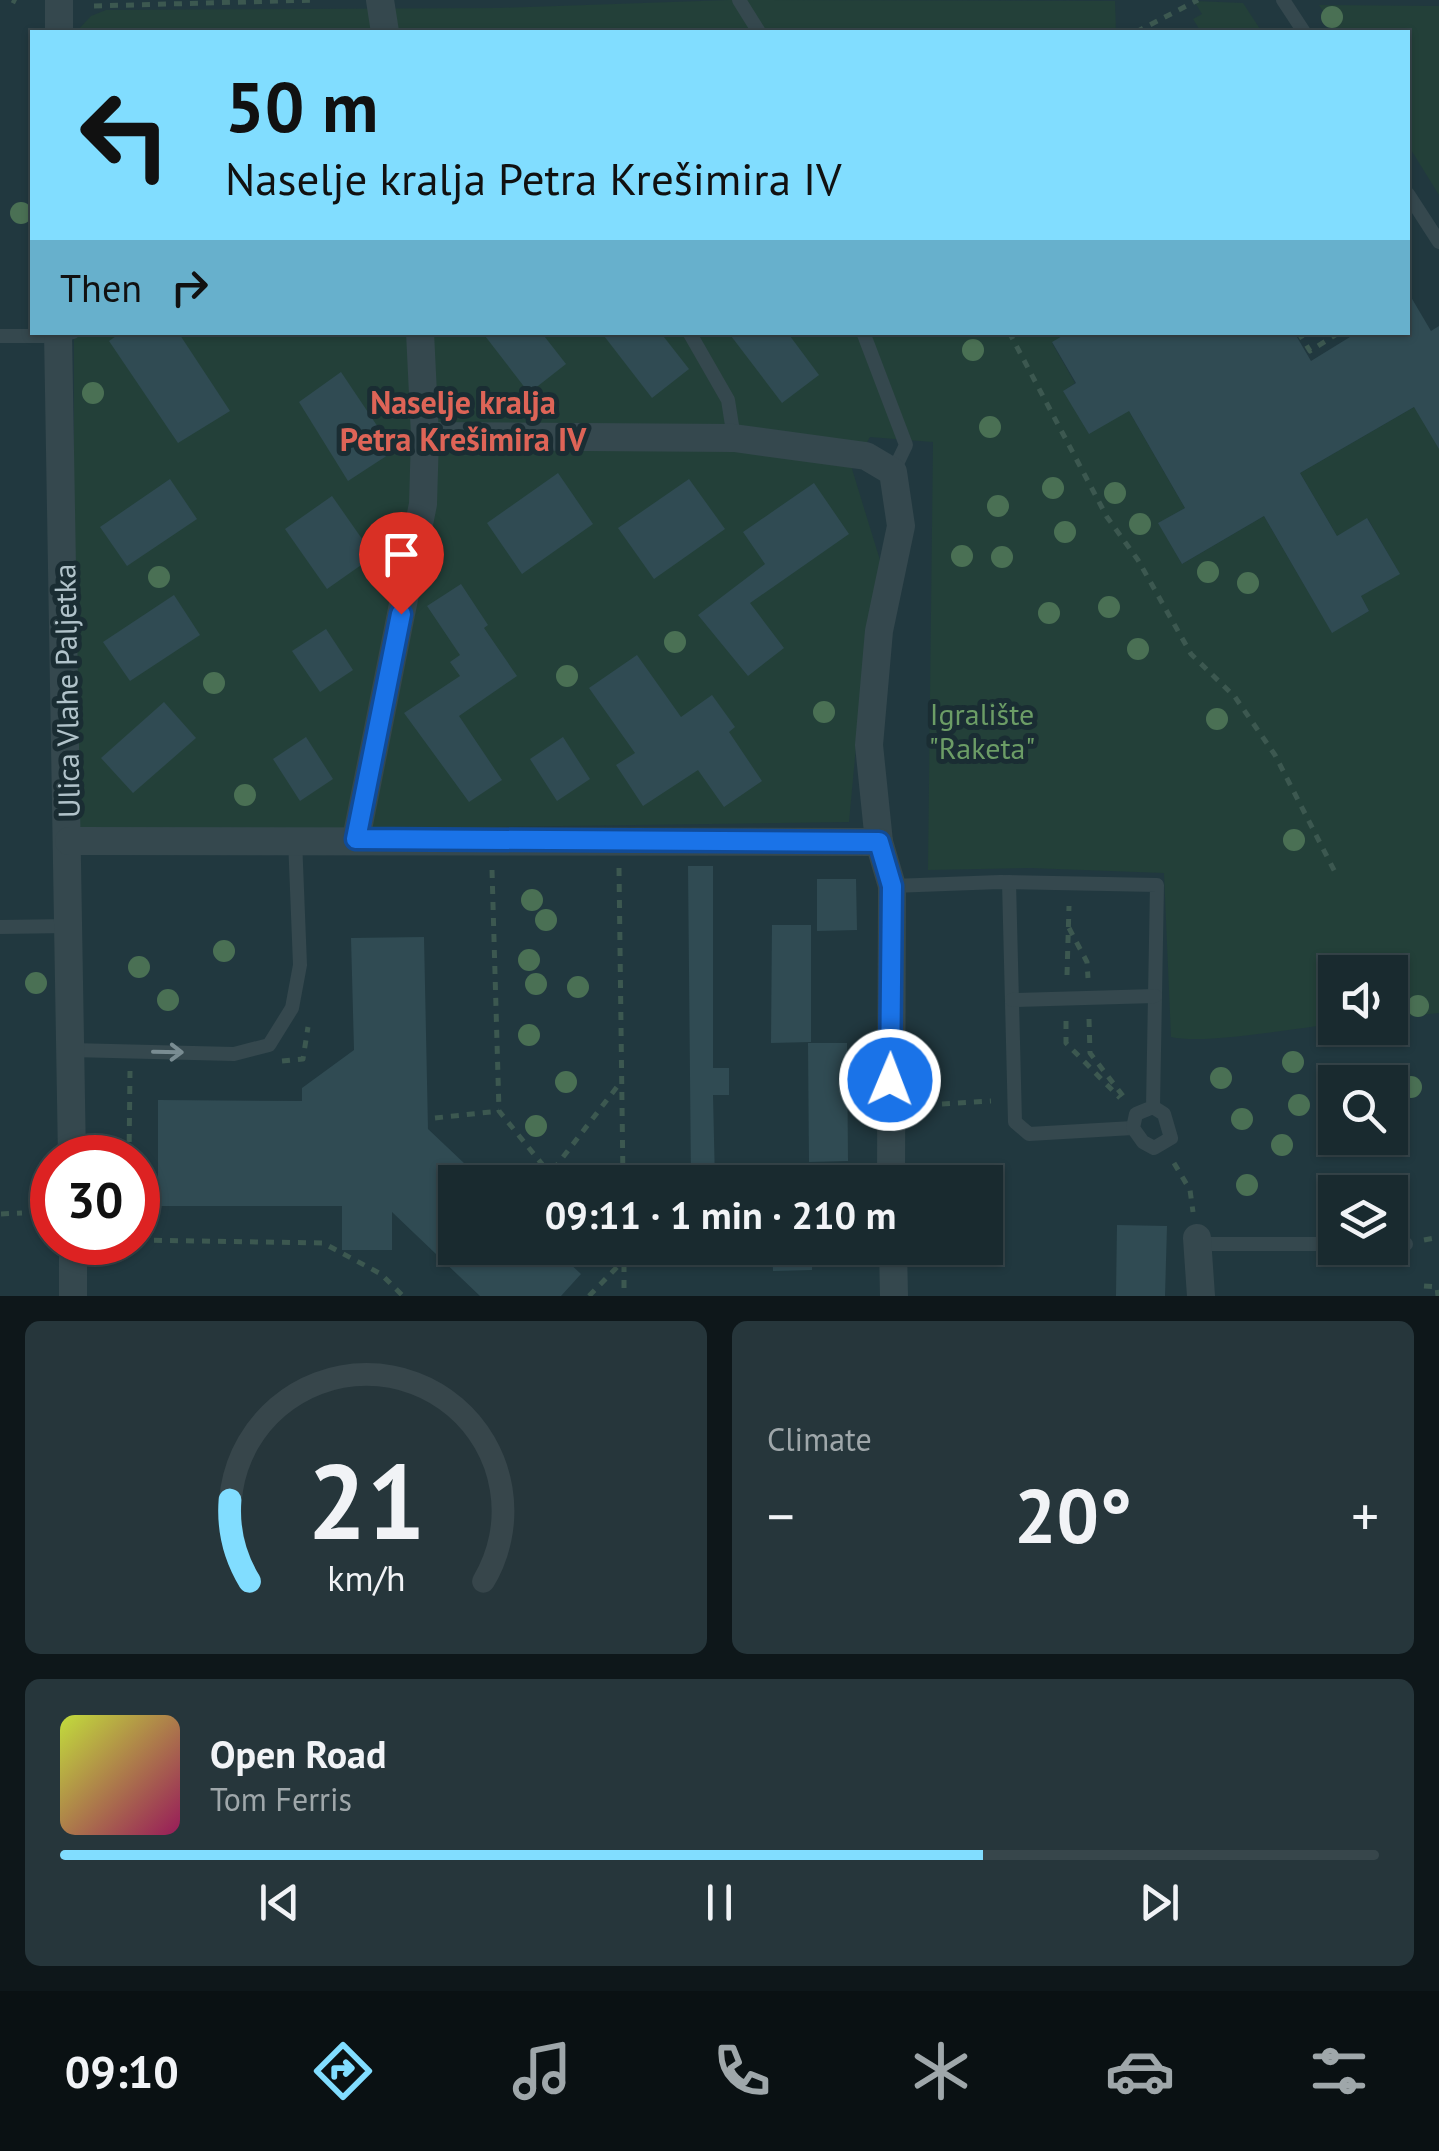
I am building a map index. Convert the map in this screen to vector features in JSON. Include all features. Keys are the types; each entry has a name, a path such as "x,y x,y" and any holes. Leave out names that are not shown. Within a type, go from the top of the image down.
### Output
{"street":[{"path":"58,30 59,0"},
{"path":"380,0 384,30"},
{"name":"Ulica Vlahe Paljetka","path":"63,335 72,1135"},
{"path":"356,839 422,504 425,436 420,335"},
{"path":"425,436 734,438 866,456 893,472 901,526 879,631 869,746 879,842 892,886 891,1165"},
{"path":"69,841 879,842"},
{"path":"1197,1241 1201,1296"},
{"path":"73,1265 73,1296"},
{"path":"893,1265 894,1296"}],"lane":[{"path":"739,0 758,30"},
{"path":"1283,0 1303,30"},
{"path":"1410,197 1439,242"},
{"path":"0,336 32,335"},
{"path":"691,335 728,400 734,438"},
{"path":"863,335 906,445 893,472"},
{"path":"71,1050 234,1054 269,1045 292,1008 300,965 295,839"},
{"path":"892,886 1009,882 1156,885 1154,1107 1169,1124 1171,1138 1154,1148 1143,1142 1133,1128 1136,1114 1154,1107"},
{"path":"1009,882 1015,1122 1028,1134 1133,1128"},
{"path":"0,927 70,926"},
{"path":"1012,1000 1155,996"},
{"path":"1197,1241 1318,1244"}],"path":[{"path":"94,6 317,0"},
{"path":"1140,30 1198,0"},
{"path":"1011,335 1107,517 1138,560 1190,654 1235,696 1275,756 1338,876"},
{"path":"1300,335 1310,352 1336,335"},
{"path":"492,839 499,1111 543,1165"},
{"path":"618,840 623,1165"},
{"path":"130,1052 130,1135"},
{"path":"557,1165 622,1080"},
{"path":"926,1104 1014,1099"},
{"path":"435,1118 499,1111"},
{"path":"1162,1143 1190,1190 1197,1241"},
{"path":"1,1214 22,1213"},
{"path":"160,1240 323,1244 380,1274 403,1296"},
{"path":"589,1296 619,1265"},
{"path":"624,1265 624,1296"},
{"path":"1424,1286 1438,1288 1438,1296"}],"green space":[{"path":"729,0 1115,1 1116,30 78,30 91,16 106,10 499,8"},
{"path":"1194,1 1243,3 1261,30 1200,30 1193,19 1202,14"},
{"path":"1319,5 1439,6 1439,195 1410,148 1410,30 1336,30"},
{"name":"Igralište \"Raketa\"","path":"74,335 1065,335 1052,343 1075,383 1064,391 1129,411 1185,508 1159,523 1182,564 1264,516 1332,632 1369,611 1361,596 1399,573 1368,519 1337,536 1300,473 1414,407 1439,421 1439,1013 1408,1016 1408,955 1318,955 1318,1026 1227,1037 1171,1037 1164,873 1030,868 928,870 933,442 870,437 852,469 887,583 868,617 849,822 74,833"}],"building":[{"path":"1410,295 1431,331 1439,326 1439,449 1414,407 1300,473 1337,536 1367,518 1400,574 1361,596 1369,611 1332,633 1264,516 1182,564 1158,523 1185,508 1129,411 1089,434 1063,391 1076,383 1052,342 1064,335 1296,335 1311,361 1353,335 1410,335"},
{"path":"118,335 180,335 230,411 178,443 109,341"},
{"path":"484,335 543,335 566,364 529,393"},
{"path":"603,335 662,335 689,369 652,398"},
{"path":"730,335 789,335 819,375 782,403"},
{"path":"341,372 394,451 348,481 299,402"},
{"path":"558,473 593,524 522,574 487,523"},
{"path":"170,479 197,519 127,566 100,527"},
{"path":"689,479 725,529 654,579 618,528"},
{"path":"814,483 849,534 750,603 784,648 748,676 698,615 765,564 743,532"},
{"path":"332,496 374,556 327,589 285,529"},
{"path":"461,584 488,625 484,628 517,676 459,716 502,780 469,802 404,713 460,676 450,662 460,655 427,606"},
{"path":"174,595 200,635 130,681 103,642"},
{"path":"326,629 353,670 320,692 292,651"},
{"path":"637,655 681,717 712,695 735,727 729,732 762,781 724,807 698,770 643,806 616,765 635,753 589,688"},
{"path":"164,702 196,738 133,793 101,758"},
{"path":"306,737 333,779 300,801 273,759"},
{"path":"563,737 590,779 557,801 530,759"},
{"path":"688,866 713,866 713,1068 729,1068 729,1095 713,1095 715,1165 691,1165"},
{"path":"817,879 856,879 857,930 817,931"},
{"path":"772,925 811,925 811,1042 771,1043"},
{"path":"424,937 428,1129 466,1165 438,1165 438,1256 392,1212 392,1250 342,1250 342,1206 160,1206 158,1100 302,1101 302,1088 354,1050 351,938"},
{"path":"808,1043 847,1043 848,1161 809,1162"},
{"path":"1117,1225 1167,1226 1165,1296 1116,1296"},
{"path":"448,1265 571,1265 581,1274 561,1296 480,1296"},
{"path":"773,1265 812,1265 812,1270 773,1271"}],"district":[{"name":"Naselje kralja Petra Krešimira IV","path":"463,420"}],"route":[{"path":"401,614 356,839 879,842 892,886 890,1080"}]}
